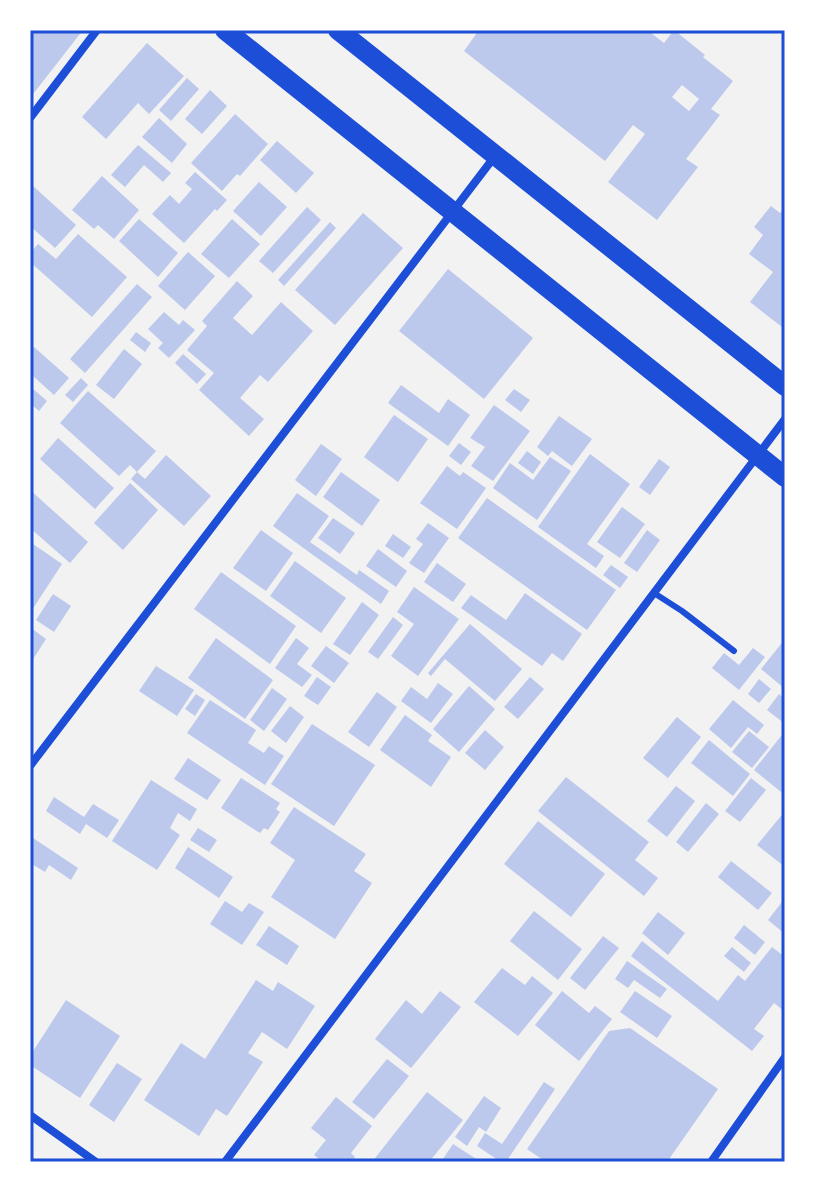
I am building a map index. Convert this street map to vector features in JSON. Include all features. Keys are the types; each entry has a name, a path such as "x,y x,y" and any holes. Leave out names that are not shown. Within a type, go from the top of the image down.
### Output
{"main road":[{"path":"225,30 785,477"},
{"path":"338,30 785,386"}],"street":[{"path":"30,118 97,30"},
{"path":"30,766 495,155"},
{"path":"225,1162 785,419"},
{"path":"711,1162 785,1057"},
{"path":"30,1115 96,1162"}],"lane":[{"path":"654,593 734,651"}],"building":[{"path":"30,30 83,30 30,98"},
{"path":"479,30 647,30 664,43 674,30 733,81 711,109 720,115 686,159 698,167 657,220 608,182 645,134 633,125 605,161 464,51","holes":["682,85 699,99 689,111 672,97"]},
{"path":"147,43 184,76 149,114 138,103 106,139 82,117"},
{"path":"187,78 199,89 171,121 159,110"},
{"path":"210,90 227,106 202,134 185,119"},
{"path":"235,114 268,144 222,191 191,163"},
{"path":"159,118 187,144 172,163 142,137"},
{"path":"277,141 314,173 296,193 260,160"},
{"path":"138,145 171,173 163,182 144,165 125,187 111,175"},
{"path":"195,172 227,200 184,243 152,214 170,195 179,204 192,189 185,183"},
{"path":"102,176 139,210 114,239 98,225 94,229 72,210"},
{"path":"259,182 287,207 261,236 233,211"},
{"path":"33,186 76,225 55,248 30,226 30,189"},
{"path":"771,206 780,213 785,207 785,323 782,327 750,302 773,272 749,254 763,235 754,227"},
{"path":"307,207 321,220 273,273 259,261"},
{"path":"363,213 403,248 335,325 295,290"},
{"path":"139,219 178,253 158,277 119,241"},
{"path":"232,219 260,244 229,278 201,254"},
{"path":"330,222 336,228 284,286 278,280"},
{"path":"78,234 127,277 92,317 30,262 30,253 38,244 56,259"},
{"path":"188,252 215,276 185,310 158,286"},
{"path":"448,269 533,338 484,399 399,331"},
{"path":"237,281 253,296 233,318 252,335 281,302 313,331 268,382 260,375 240,398 264,419 249,436 199,390 214,373 187,350 207,326 202,321"},
{"path":"137,284 152,297 85,373 70,359"},
{"path":"164,312 179,325 183,320 195,330 169,358 158,348 163,343 148,329"},
{"path":"136,332 151,343 145,352 130,340"},
{"path":"34,347 69,378 54,395 33,376 30,379 30,351"},
{"path":"124,349 142,364 114,399 96,385"},
{"path":"183,354 206,374 197,384 175,363"},
{"path":"81,378 88,385 73,402 65,395"},
{"path":"401,385 439,413 448,399 470,415 448,446 388,403"},
{"path":"32,388 47,401 39,411 30,403"},
{"path":"514,389 530,400 521,412 505,400"},
{"path":"88,391 156,451 137,472 130,465 119,476 60,423"},
{"path":"494,405 530,431 493,481 471,466 485,447 470,438"},
{"path":"394,415 428,439 398,482 364,457"},
{"path":"559,416 592,439 572,466 552,451 548,456 537,447"},
{"path":"58,438 114,488 95,509 40,459"},
{"path":"459,443 471,452 461,465 449,456"},
{"path":"321,444 342,459 316,496 295,480"},
{"path":"527,451 541,462 533,474 518,463"},
{"path":"590,454 630,484 587,544 604,556 596,568 538,527"},
{"path":"166,455 211,496 184,526 131,479 137,472 145,479"},
{"path":"550,457 571,471 537,520 493,488 510,463 533,480"},
{"path":"659,459 670,467 650,495 639,487"},
{"path":"447,466 460,476 463,472 486,488 457,529 420,503"},
{"path":"341,472 380,500 362,526 323,497"},
{"path":"130,483 158,510 123,550 94,523"},
{"path":"30,490 88,542 70,563 30,528"},
{"path":"297,493 329,516 310,542 357,575 359,570 389,591 381,604 273,526"},
{"path":"487,498 616,590 587,630 458,538"},
{"path":"622,507 645,524 620,558 597,542"},
{"path":"333,518 355,533 340,554 318,538"},
{"path":"428,523 449,538 424,573 409,563 423,544 416,539"},
{"path":"261,530 293,553 266,591 233,568"},
{"path":"647,530 660,540 637,572 624,563"},
{"path":"393,534 411,547 403,558 385,546"},
{"path":"33,544 62,564 30,613 30,548"},
{"path":"378,549 407,571 396,587 366,566"},
{"path":"295,561 346,598 321,633 270,596"},
{"path":"437,563 466,584 453,602 424,582"},
{"path":"611,565 628,577 620,588 603,575"},
{"path":"221,572 296,626 270,664 194,609"},
{"path":"414,587 459,619 418,676 391,656 414,624 397,612"},
{"path":"525,593 582,634 563,661 552,653 542,666 461,608 471,595 506,620"},
{"path":"53,594 71,606 54,632 36,620"},
{"path":"362,602 379,615 350,655 333,644"},
{"path":"393,617 403,625 378,659 368,652"},
{"path":"470,624 522,669 495,701 445,659 431,676 428,673"},
{"path":"30,630 46,639 30,664"},
{"path":"216,638 273,680 245,719 188,678"},
{"path":"296,638 309,648 297,664 312,675 302,687 275,668"},
{"path":"785,639 785,689 761,669"},
{"path":"326,646 349,663 334,683 311,666"},
{"path":"753,648 765,657 739,690 712,668 724,653 739,665"},
{"path":"156,666 194,690 177,716 139,691"},
{"path":"317,677 331,687 318,705 304,696"},
{"path":"530,677 544,689 518,719 504,707"},
{"path":"759,679 771,689 759,703 748,694"},
{"path":"438,683 453,694 431,723 401,701 411,687 427,699"},
{"path":"469,686 495,709 459,752 433,729"},
{"path":"272,688 287,699 264,731 250,720"},
{"path":"377,692 397,707 369,747 348,732"},
{"path":"196,694 205,700 195,716 185,709"},
{"path":"779,694 785,699 785,724 767,710"},
{"path":"210,700 256,730 248,743 264,753 269,746 284,756 265,785 187,733"},
{"path":"733,700 764,725 757,734 748,727 731,748 709,729"},
{"path":"290,706 304,717 286,743 271,731"},
{"path":"405,715 432,735 428,741 451,757 431,787 380,750"},
{"path":"677,717 701,737 668,778 643,758"},
{"path":"312,724 375,765 334,826 271,784"},
{"path":"485,730 504,747 485,770 465,753"},
{"path":"749,731 769,747 752,768 732,752"},
{"path":"785,731 785,786 781,792 754,770"},
{"path":"709,740 750,774 733,796 691,763"},
{"path":"188,758 221,780 207,800 174,779"},
{"path":"566,777 649,842 635,860 658,878 644,896 538,811"},
{"path":"241,778 280,803 276,809 280,812 268,830 264,828 260,833 221,808"},
{"path":"751,778 766,790 740,822 725,811"},
{"path":"151,780 197,809 190,821 178,813 170,828 180,835 157,870 112,841"},
{"path":"676,786 695,801 667,837 647,821"},
{"path":"54,797 84,817 93,804 119,820 107,838 86,824 80,834 46,811"},
{"path":"706,803 719,814 688,852 676,842"},
{"path":"294,807 366,854 354,871 372,883 335,939 271,897 295,860 270,843"},
{"path":"785,811 785,867 757,845"},
{"path":"538,821 605,874 571,917 504,864"},
{"path":"198,828 217,840 209,852 190,840"},
{"path":"30,836 78,868 71,880 49,865 45,872 30,863"},
{"path":"188,847 233,877 219,898 175,868"},
{"path":"731,861 772,893 758,910 718,877"},
{"path":"785,898 785,934 768,920"},
{"path":"225,901 242,912 249,903 264,912 242,945 210,924"},
{"path":"534,911 582,949 558,980 510,941"},
{"path":"658,912 685,933 668,955 642,933"},
{"path":"744,925 765,942 755,955 734,938"},
{"path":"269,926 299,946 287,965 256,945"},
{"path":"603,936 619,948 585,990 570,978"},
{"path":"642,941 718,1001 738,975 745,981 772,947 785,957 785,1010 774,1003 754,1029 764,1036 752,1051 631,956"},
{"path":"732,947 751,963 744,972 724,956"},
{"path":"627,961 667,989 660,998 634,980 628,988 615,979"},
{"path":"502,968 525,985 532,976 553,993 518,1036 474,1002"},
{"path":"256,980 273,991 278,982 315,1006 287,1049 262,1032 248,1053 263,1062 227,1116 216,1109 199,1136 144,1100 181,1043 205,1059"},
{"path":"440,991 461,1007 411,1068 375,1039 406,1000 422,1014"},
{"path":"562,991 589,1013 595,1006 612,1019 579,1061 535,1025"},
{"path":"635,991 672,1016 657,1038 620,1012"},
{"path":"66,1000 120,1036 80,1098 30,1065 30,1056"},
{"path":"630,1028 718,1089 667,1162 546,1162 527,1149 609,1031"},
{"path":"387,1059 409,1076 374,1119 352,1102"},
{"path":"117,1063 142,1079 114,1122 89,1105"},
{"path":"544,1082 555,1089 506,1162 501,1162 477,1146 485,1133 502,1144"},
{"path":"427,1092 463,1120 429,1162 372,1162"},
{"path":"484,1096 501,1108 486,1132 479,1127 467,1146 455,1137"},
{"path":"336,1097 372,1126 351,1153 355,1157 352,1162 323,1162 314,1155 326,1140 311,1128"},
{"path":"453,1144 481,1162 441,1162"}]}
